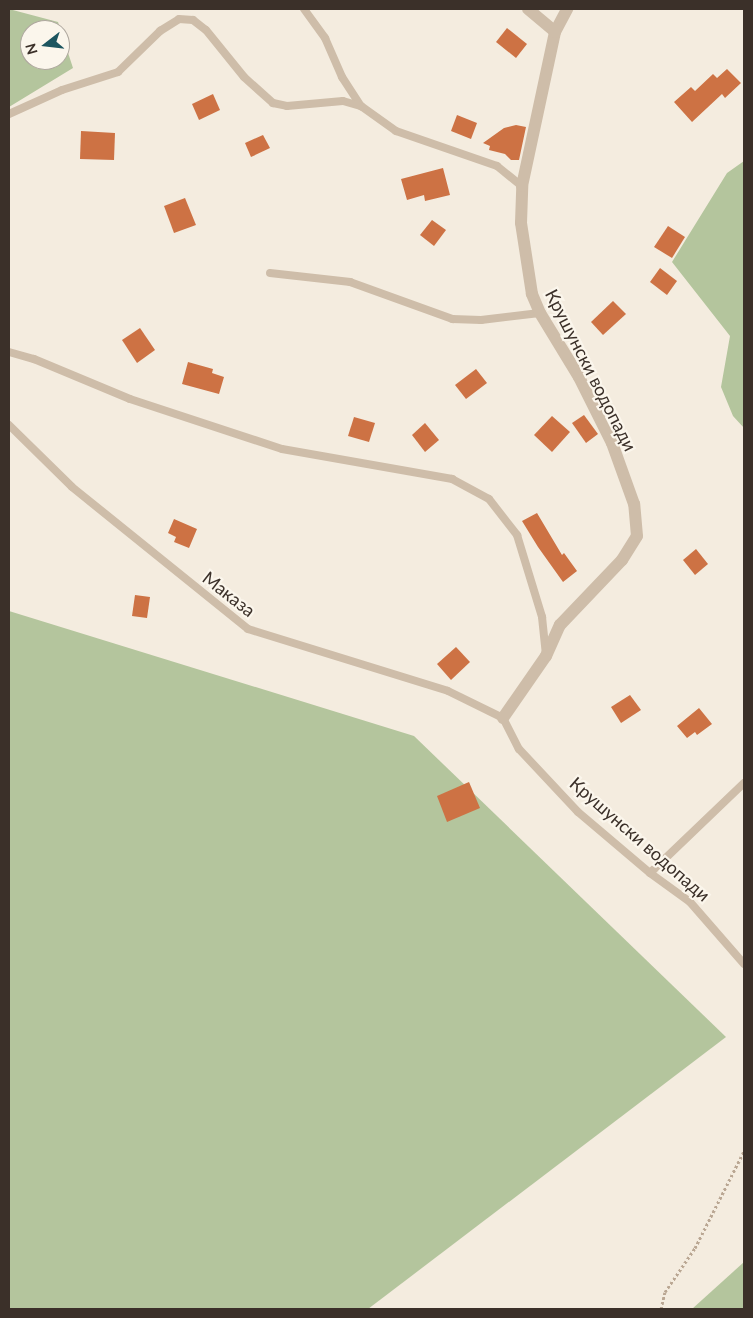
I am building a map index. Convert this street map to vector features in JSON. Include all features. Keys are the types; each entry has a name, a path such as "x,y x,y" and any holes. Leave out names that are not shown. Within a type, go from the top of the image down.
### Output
{"street":[{"path":"528,9 555,32"},
{"name":"Крушунски водопади","path":"503,718 546,656 560,625 622,560 637,536 634,504 612,443 579,377 540,313 532,294 521,223 522,186 555,32 567,9"}],"lane":[{"path":"304,9 325,38 342,77 360,106"},
{"path":"9,114 62,90 118,72 160,31 179,19 193,20 206,30 244,77 273,103 287,106 343,102 360,106 396,131 497,166 522,186"},
{"path":"270,273 350,282 452,319 480,320 540,313"},
{"path":"9,352 34,359 130,398 282,449 452,479 489,499 517,536 542,617 546,656"},
{"name":"Маказа","path":"9,425 72,487 248,628 448,691 503,718"},
{"name":"Крушунски водопади","path":"503,718 519,749 578,812 650,873 690,902 744,964"},
{"path":"650,873 744,783"}],"path":[{"path":"661,1309 665,1292 695,1248 744,1151"}],"green space":[{"path":"9,9 50,20 20,20 20,70 70,70 9,107"},
{"path":"70,59 73,68 70,70"},
{"path":"744,161 744,428 733,416 721,387 730,336 672,262 727,173"},
{"path":"9,611 414,736 726,1037 368,1309 9,1309"},
{"path":"744,1262 744,1309 692,1309"}],"building":[{"path":"507,28 527,44 516,58 496,42"},
{"path":"727,69 741,83 725,98 722,94 692,122 674,102 691,87 695,91 713,74 717,78"},
{"path":"213,94 220,110 199,120 192,104"},
{"path":"457,115 477,123 471,139 451,131"},
{"path":"516,125 526,127 519,160 511,160 505,154 489,150 490,146 483,143 504,128"},
{"path":"81,131 115,133 114,160 80,159"},
{"path":"263,135 270,148 251,157 245,143"},
{"path":"443,168 450,195 425,201 424,195 407,200 401,179"},
{"path":"185,198 196,225 174,233 164,206"},
{"path":"432,220 446,230 434,246 420,235"},
{"path":"668,226 685,237 672,258 654,247"},
{"path":"660,268 677,281 667,295 650,282"},
{"path":"613,301 626,314 603,335 591,322"},
{"path":"140,328 155,350 137,363 122,340"},
{"path":"188,362 213,369 212,373 224,377 219,394 182,384"},
{"path":"476,369 487,383 466,399 455,385"},
{"path":"584,415 598,434 586,443 572,423"},
{"path":"552,416 570,432 552,452 534,435"},
{"path":"354,417 375,423 369,442 348,436"},
{"path":"425,423 439,440 425,452 412,435"},
{"path":"537,513 562,555 564,553 577,571 563,582 522,521"},
{"path":"174,519 197,529 189,548 174,542 176,537 168,533"},
{"path":"696,549 708,564 695,575 683,560"},
{"path":"135,595 150,597 147,618 132,616"},
{"path":"456,647 470,662 451,680 437,664"},
{"path":"630,695 641,710 621,723 611,707"},
{"path":"699,708 712,724 697,735 695,732 687,738 677,726"},
{"path":"469,782 480,808 447,822 437,796"}]}
